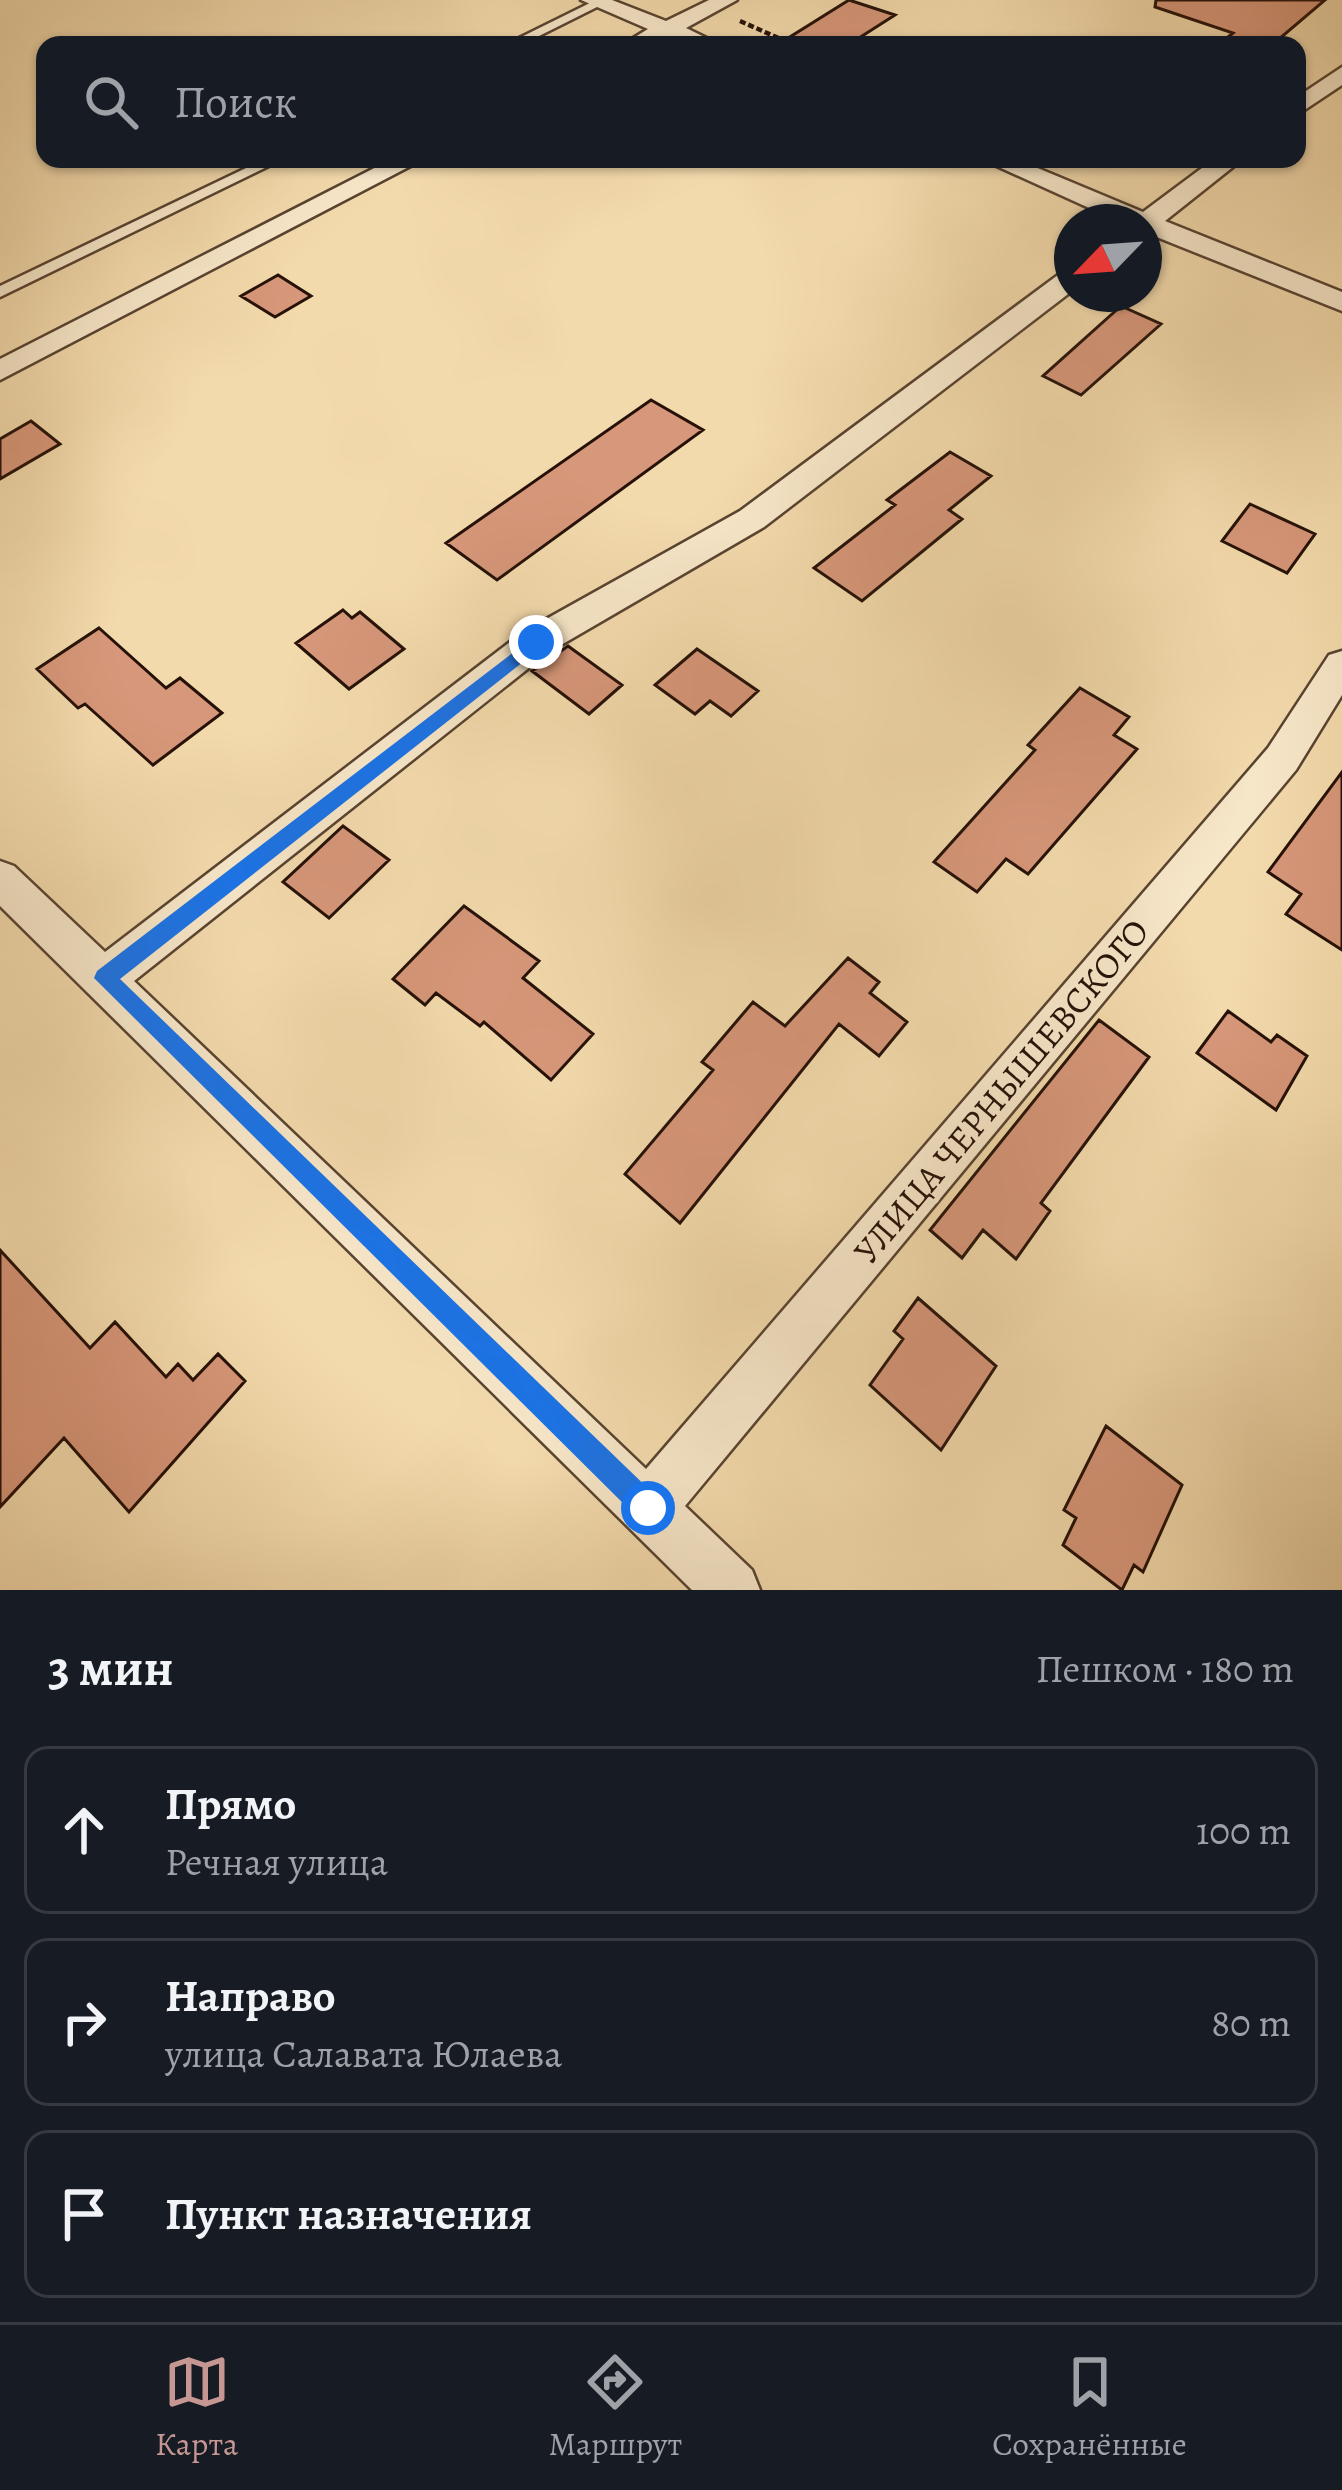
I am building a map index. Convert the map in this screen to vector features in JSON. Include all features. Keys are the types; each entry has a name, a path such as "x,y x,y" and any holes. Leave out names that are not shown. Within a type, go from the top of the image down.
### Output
{"street":[{"path":"599,1 687,36"},
{"path":"650,36 718,4"},
{"path":"1306,101 1342,74"},
{"path":"0,370 394,168"},
{"path":"1015,168 1099,204"},
{"path":"1162,210 1218,168"},
{"path":"1162,230 1342,302"},
{"path":"105,978 536,642 752,519 1054,292"},
{"name":"УЛИЦА ЧЕРНЫШЕВСКОГО","path":"648,1508 1282,759 1342,665"},
{"path":"0,879 732,1590"}],"lane":[{"path":"529,36 599,1"},
{"path":"0,292 257,168"}],"path":[{"path":"718,4 777,36"}],"building":[{"path":"849,0 895,15 862,36 791,36"},
{"path":"1156,0 1325,0 1283,36 1229,36 1233,33 1155,7"},
{"path":"278,275 311,296 275,317 241,296"},
{"path":"1114,312 1134,312 1161,324 1081,395 1043,376"},
{"path":"651,400 703,430 497,580 446,543"},
{"path":"31,421 60,444 0,479 0,439"},
{"path":"950,452 991,476 949,510 962,519 862,601 814,568 895,505 887,500"},
{"path":"1250,504 1315,534 1287,573 1222,541"},
{"path":"343,610 352,618 360,612 404,649 349,689 296,643"},
{"path":"99,628 166,688 180,678 222,713 153,765 85,704 78,708 37,669"},
{"path":"568,646 622,685 589,714 532,671"},
{"path":"697,649 758,691 731,716 710,701 695,714 655,685"},
{"path":"1080,688 1129,717 1114,735 1137,749 1028,874 1006,859 977,892 934,862 1035,750 1028,745"},
{"path":"1342,772 1342,950 1286,914 1301,894 1268,872"},
{"path":"343,826 389,860 329,918 283,882"},
{"path":"464,906 539,961 523,978 593,1034 551,1080 484,1022 480,1026 436,993 425,1005 393,979"},
{"path":"848,958 879,982 870,993 907,1022 879,1056 839,1024 680,1223 625,1174 713,1070 702,1062 753,1002 785,1026"},
{"path":"1228,1011 1271,1042 1277,1035 1307,1056 1276,1110 1197,1053"},
{"path":"1099,1020 1149,1057 1041,1203 1050,1211 1016,1259 983,1230 962,1258 930,1230"},
{"path":"0,1250 90,1348 115,1322 166,1377 178,1364 193,1380 218,1354 245,1381 129,1512 64,1438 0,1507"},
{"path":"918,1298 996,1366 941,1450 870,1385 903,1339 894,1331"},
{"path":"1106,1426 1182,1485 1143,1572 1134,1565 1122,1590 1063,1545 1076,1518 1064,1510"}],"route":[{"path":"536,642 105,978 648,1508"}]}
